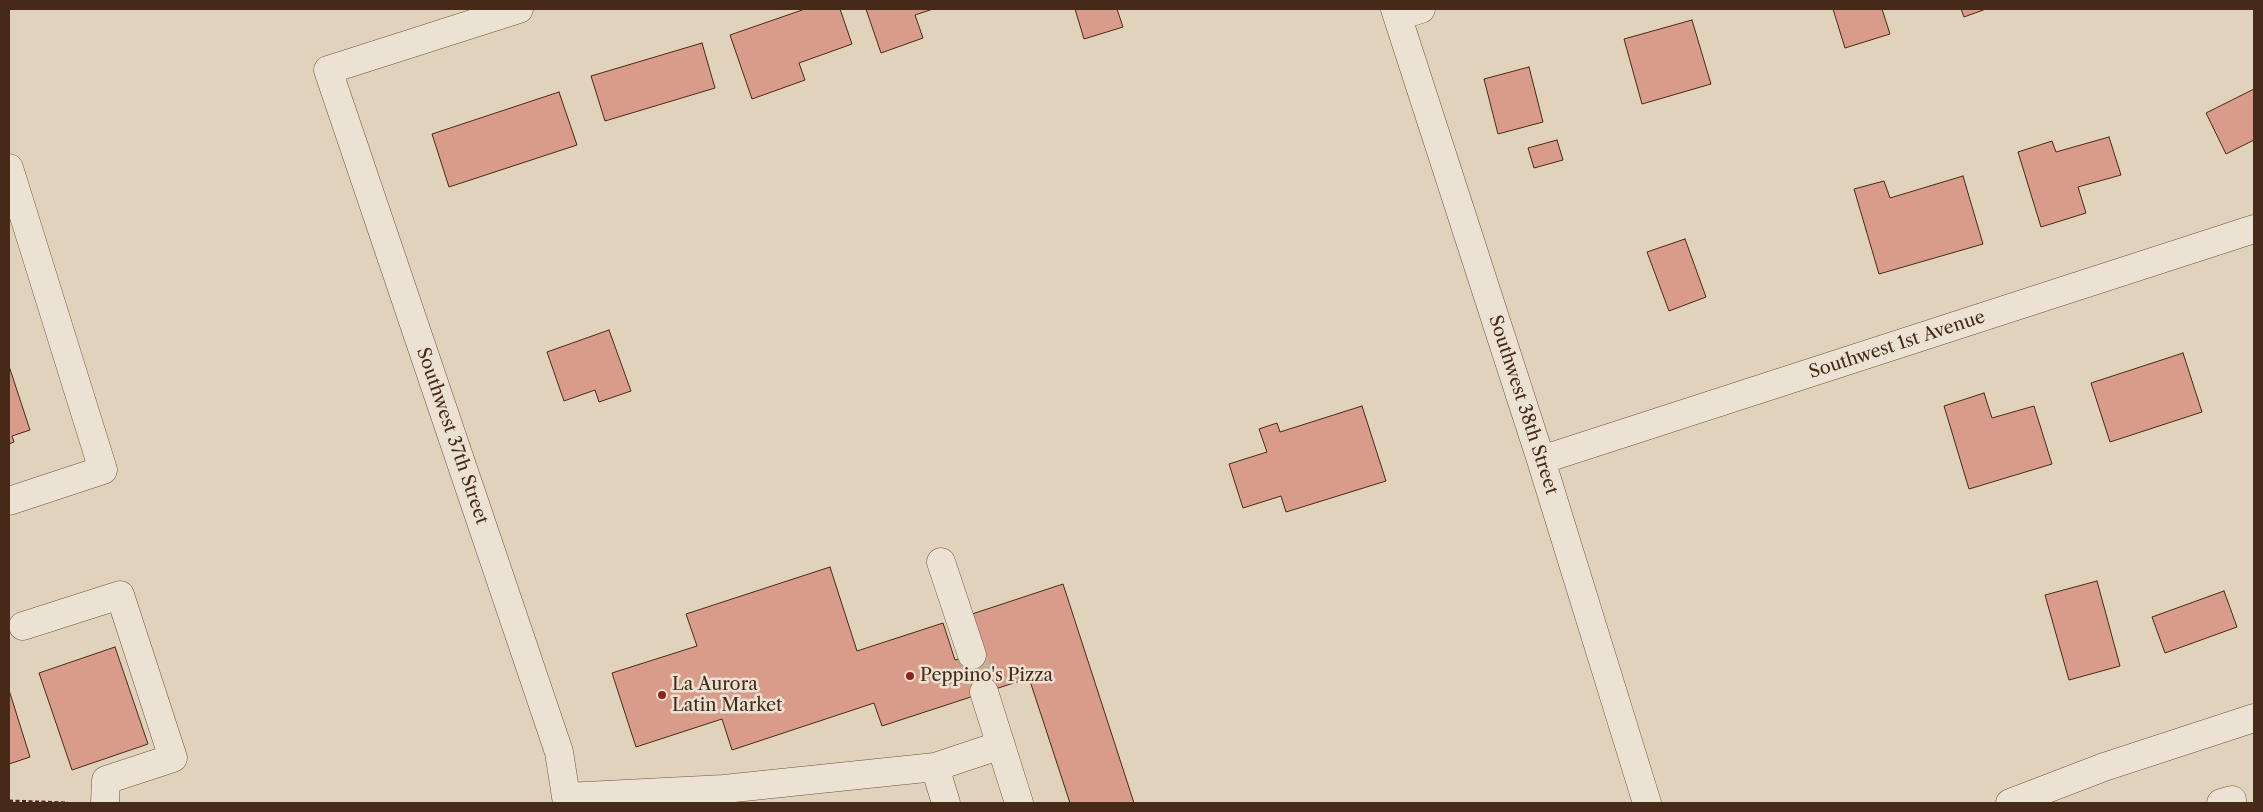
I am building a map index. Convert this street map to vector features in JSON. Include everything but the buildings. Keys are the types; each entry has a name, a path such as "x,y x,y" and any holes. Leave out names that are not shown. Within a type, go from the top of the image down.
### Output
{"street":[{"name":"Southwest 37th Street","path":"518,9 328,70 559,752 566,800"},
{"name":"Southwest 38th Street","path":"1405,11 1647,803"},
{"path":"9,168 20,242 103,470 9,501"},
{"name":"Southwest 1st Avenue","path":"1541,460 2254,229"},
{"path":"941,562 972,654"},
{"path":"23,626 120,595 173,758 106,780 105,803"},
{"path":"984,692 1019,803"},
{"path":"2010,803 2104,766 2254,718"},
{"path":"566,800 724,796 935,767 1001,745"},
{"path":"935,767 946,803"},
{"path":"2221,803 2232,800 2231,803"}],"path":[{"path":"9,801 68,803"}],"tunnel":[{"path":"972,655 984,692"}],"place":[{"name":"Peppino's Pizza","path":"910,676"},
{"name":"La Aurora Latin Market","path":"662,695"}]}
